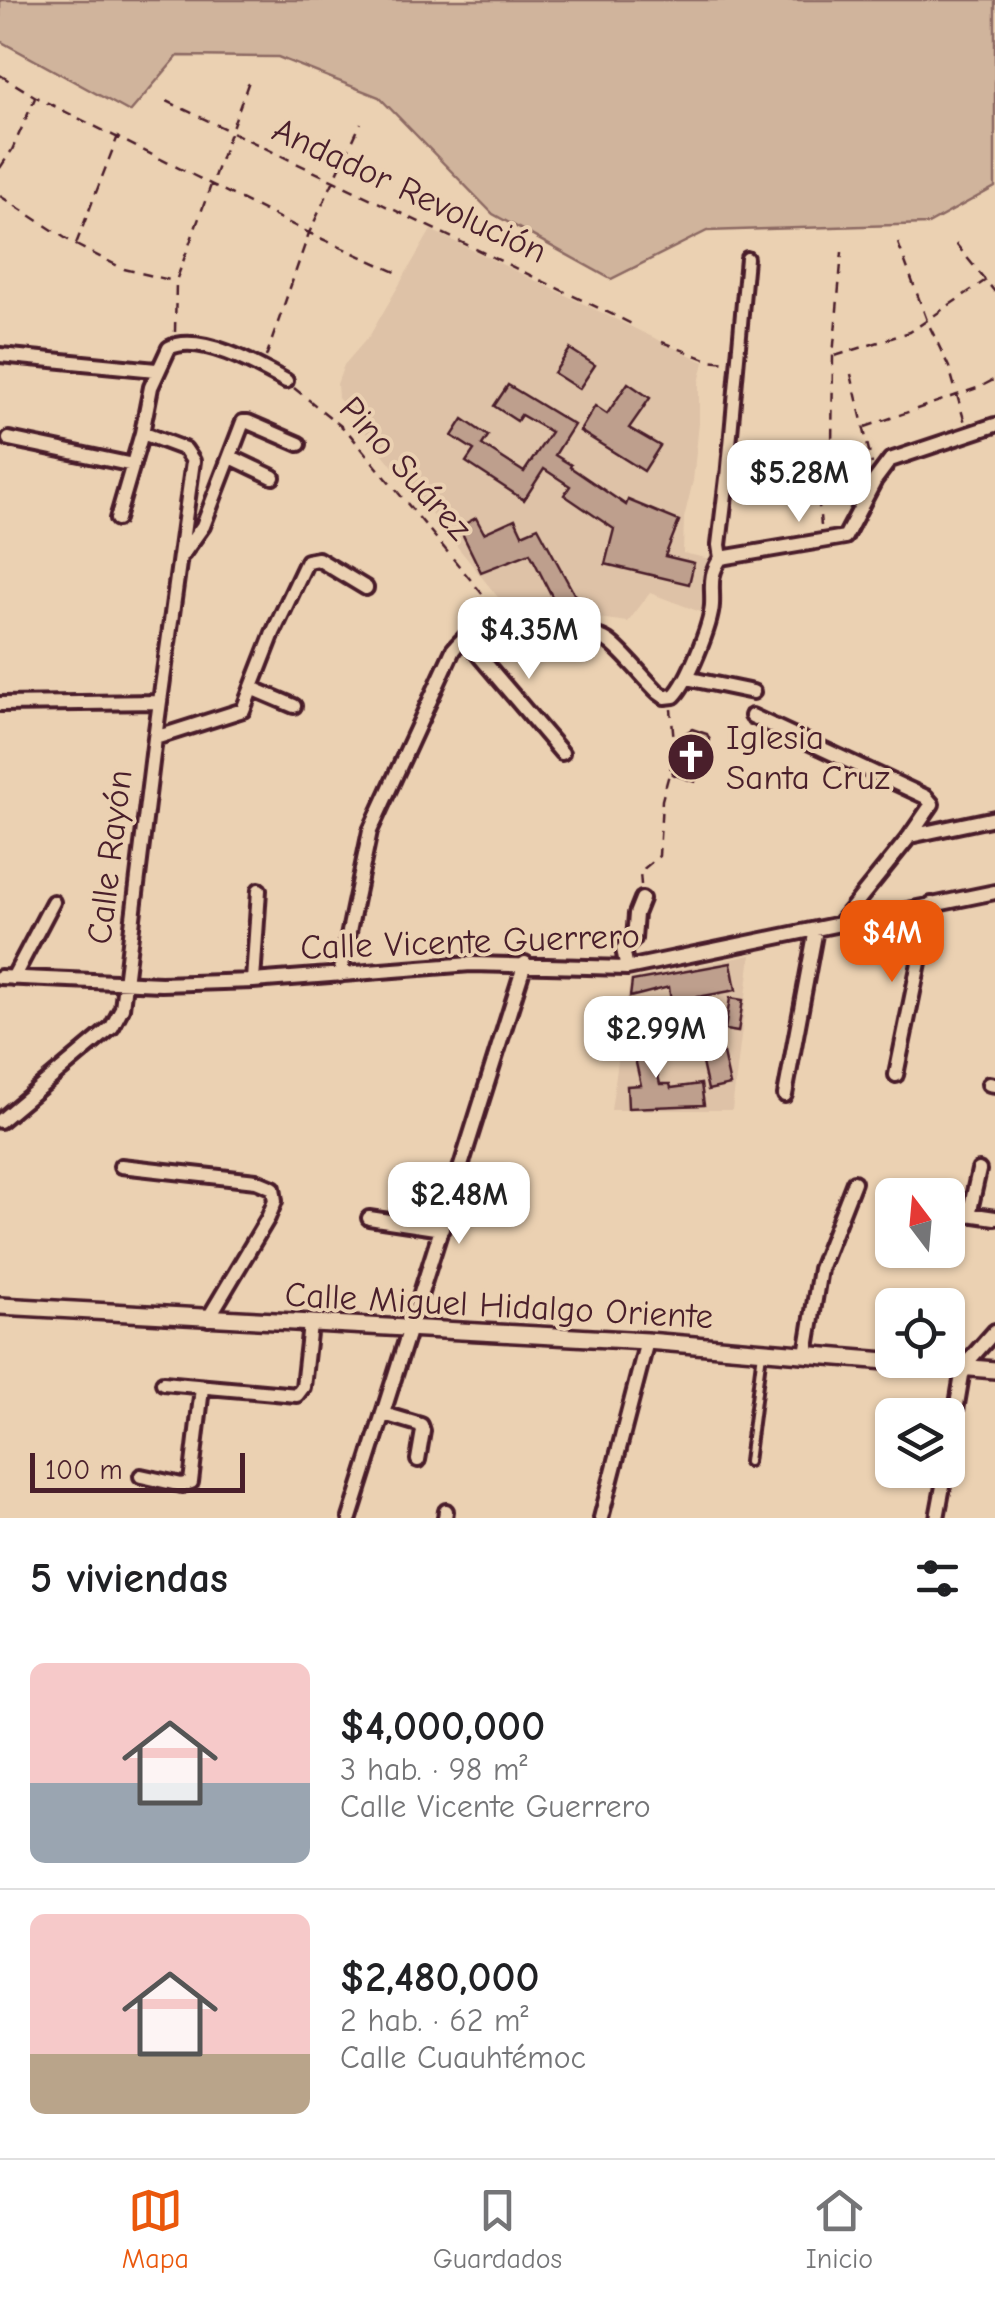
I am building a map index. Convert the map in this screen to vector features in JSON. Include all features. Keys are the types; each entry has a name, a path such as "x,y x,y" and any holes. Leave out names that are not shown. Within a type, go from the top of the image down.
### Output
{"street":[{"path":"340,975 370,831 453,650 464,638 489,631 574,633 601,638 615,647 658,692 670,698 679,692 712,608 710,581 721,558 719,545 747,258"},
{"path":"118,519 156,370 164,353 177,344 218,350 286,381"},
{"path":"0,355 156,370"},
{"name":"Calle Rayón","path":"183,554 196,539 242,424 247,421 299,444"},
{"path":"721,558 822,543 849,534 875,480 890,460 995,424"},
{"name":"Calle Rayón","path":"0,1121 112,1027 122,1008 154,738 183,554 192,456 185,449 142,434"},
{"path":"9,440 133,465"},
{"path":"231,457 273,477"},
{"path":"294,706 254,689 273,632 307,561 318,559 366,588"},
{"path":"464,638 562,753"},
{"path":"686,678 753,692"},
{"name":"Calle Rayón","path":"154,738 244,710 254,689"},
{"path":"0,704 160,702"},
{"path":"752,716 926,797 931,807 840,923"},
{"path":"910,836 995,818"},
{"path":"253,981 259,890"},
{"name":"Calle Vicente Guerrero","path":"6,978 123,984 253,981 471,964 627,968 995,892"},
{"path":"627,968 624,949 634,938 642,900"},
{"path":"6,978 53,902"},
{"path":"896,1075 931,904"},
{"path":"786,1095 816,929"},
{"path":"350,1518 525,963"},
{"path":"121,1166 256,1181 274,1188 275,1201 268,1218 208,1319"},
{"path":"969,1214 979,1170"},
{"path":"806,1354 820,1269 854,1182"},
{"path":"965,1214 995,1218"},
{"path":"369,1218 442,1228"},
{"name":"Calle Miguel Hidalgo Oriente","path":"0,1306 647,1342 995,1370"},
{"path":"164,1383 300,1394 310,1324"},
{"path":"957,1398 966,1367 995,1331"},
{"path":"602,1518 647,1342"},
{"path":"140,1476 182,1485 191,1482 202,1388"},
{"path":"384,1414 420,1425 423,1431 418,1460"},
{"path":"937,1518 943,1488"}],"lane":[{"path":"748,1462 762,1350"}],"path":[{"path":"0,75 36,97 309,233 398,273"},
{"path":"177,344 176,281 249,81"},
{"path":"0,168 36,97"},
{"name":"Andador Revolución","path":"167,102 632,324"},
{"path":"262,368 309,233 361,123"},
{"path":"76,246 118,136"},
{"path":"0,196 76,246 124,269 176,281"},
{"path":"898,243 949,367 969,434"},
{"path":"956,244 995,292"},
{"path":"822,543 819,506 832,452 842,252"},
{"path":"834,356 928,323 986,280"},
{"path":"662,342 708,360 735,364"},
{"path":"852,374 875,480"},
{"path":"865,427 995,378"},
{"name":"Pino Suárez","path":"286,381 347,431 494,608 501,609"},
{"path":"484,594 469,610 489,631"},
{"path":"642,900 640,872 659,856 662,800 675,752 670,698"}],"shaded area":[{"path":"0,0 995,0 995,187 928,224 707,231 611,279 493,214 379,97 278,57 178,56 130,112 0,41"},
{"path":"431,230 704,362 683,553 710,559 703,613 650,593 628,622 505,606 338,398 337,384 344,365 370,335"},
{"path":"751,955 732,1110 611,1110 630,979"}],"building":[{"path":"570,349 595,365 579,389 554,373"},
{"path":"628,383 650,398 629,428 660,446 644,471 580,431 595,406 607,414"},
{"path":"508,385 574,425 555,455 570,467 626,505 628,500 679,521 665,556 694,563 689,584 605,564 614,529 564,495 570,486 544,469 524,500 466,462 474,450 452,436 463,419 488,436 482,445 524,472 551,432 521,415 517,421 494,406"},
{"path":"476,518 484,533 515,519 522,534 538,527 579,603 560,612 530,553 481,572 459,527"},
{"name":"Iglesia Santa Cruz","path":"692,729 707,734 710,740 695,782 672,774 687,732"},
{"path":"731,963 736,990 671,1002 669,987 630,997 632,981"},
{"path":"730,998 743,1000 738,1032 725,1030"},
{"path":"647,1028 660,1084 670,1084 671,1088 701,1084 704,1105 628,1108 627,1086 641,1085 629,1032"},
{"path":"718,1031 730,1085 708,1090 696,1036"}],"place":[{"name":"Iglesia Santa Cruz","path":"691,757"}]}
